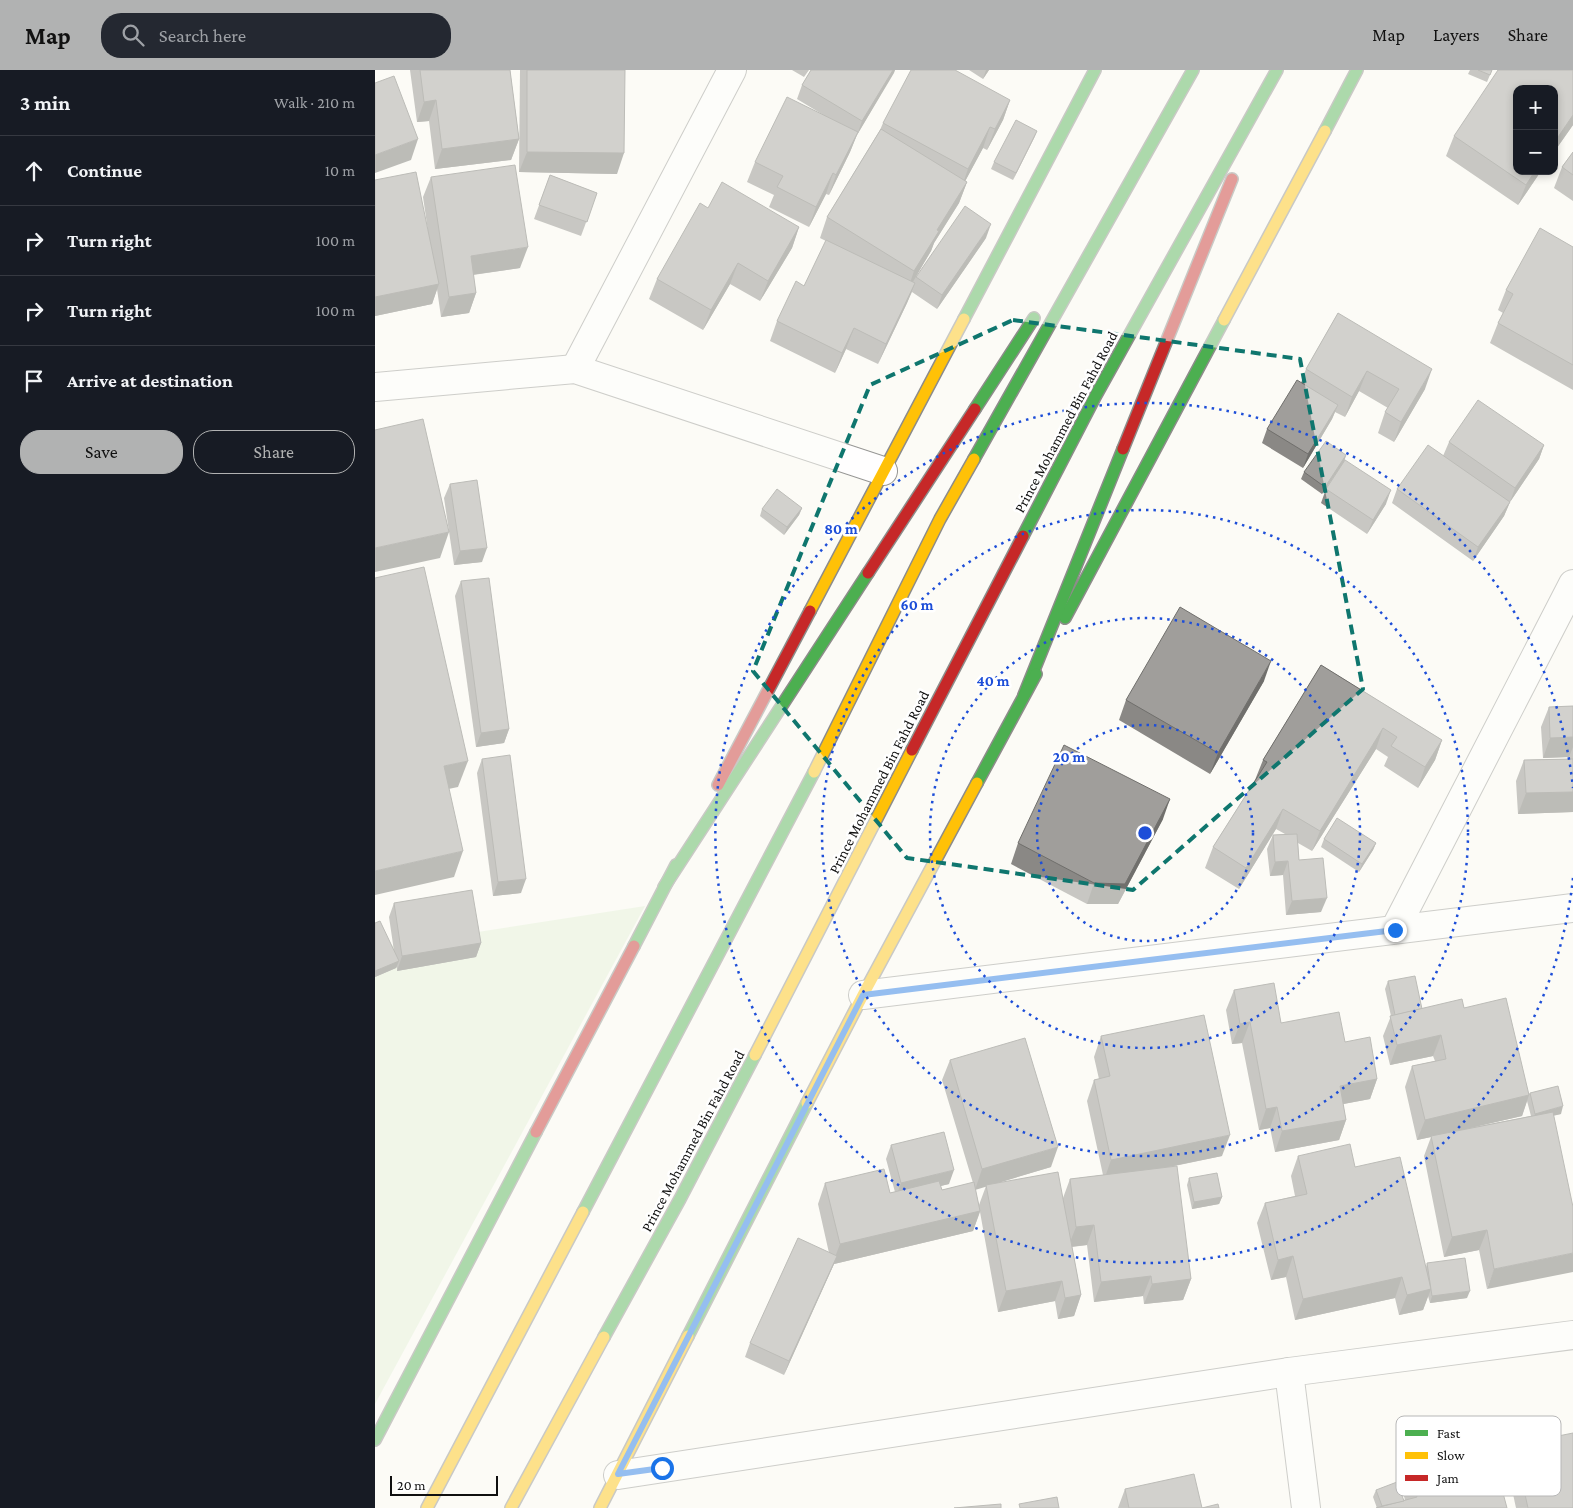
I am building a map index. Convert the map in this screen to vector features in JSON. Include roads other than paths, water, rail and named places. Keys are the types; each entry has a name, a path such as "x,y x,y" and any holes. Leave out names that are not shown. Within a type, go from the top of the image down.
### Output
{"main road":[{"path":"375,1440 1095,70"},
{"path":"427,1508 814,772 940,519 1193,70"},
{"path":"1243,153 1277,70"},
{"name":"Prince Mohammed Bin Fahd Road","path":"511,1508 680,1199 1096,395 1277,70"},
{"path":"600,1508 863,995 1357,70"},
{"path":"1085,240 1181,90"},
{"path":"1024,695 1236,171"},
{"path":"664,888 1041,306"}],"street":[{"path":"575,369 731,70"},
{"path":"375,387 575,369 883,471"},
{"path":"1395,930 1573,584"},
{"path":"863,995 1573,908"},
{"path":"618,1474 1289,1372 1573,1335"},
{"path":"1289,1372 1306,1508"}]}
